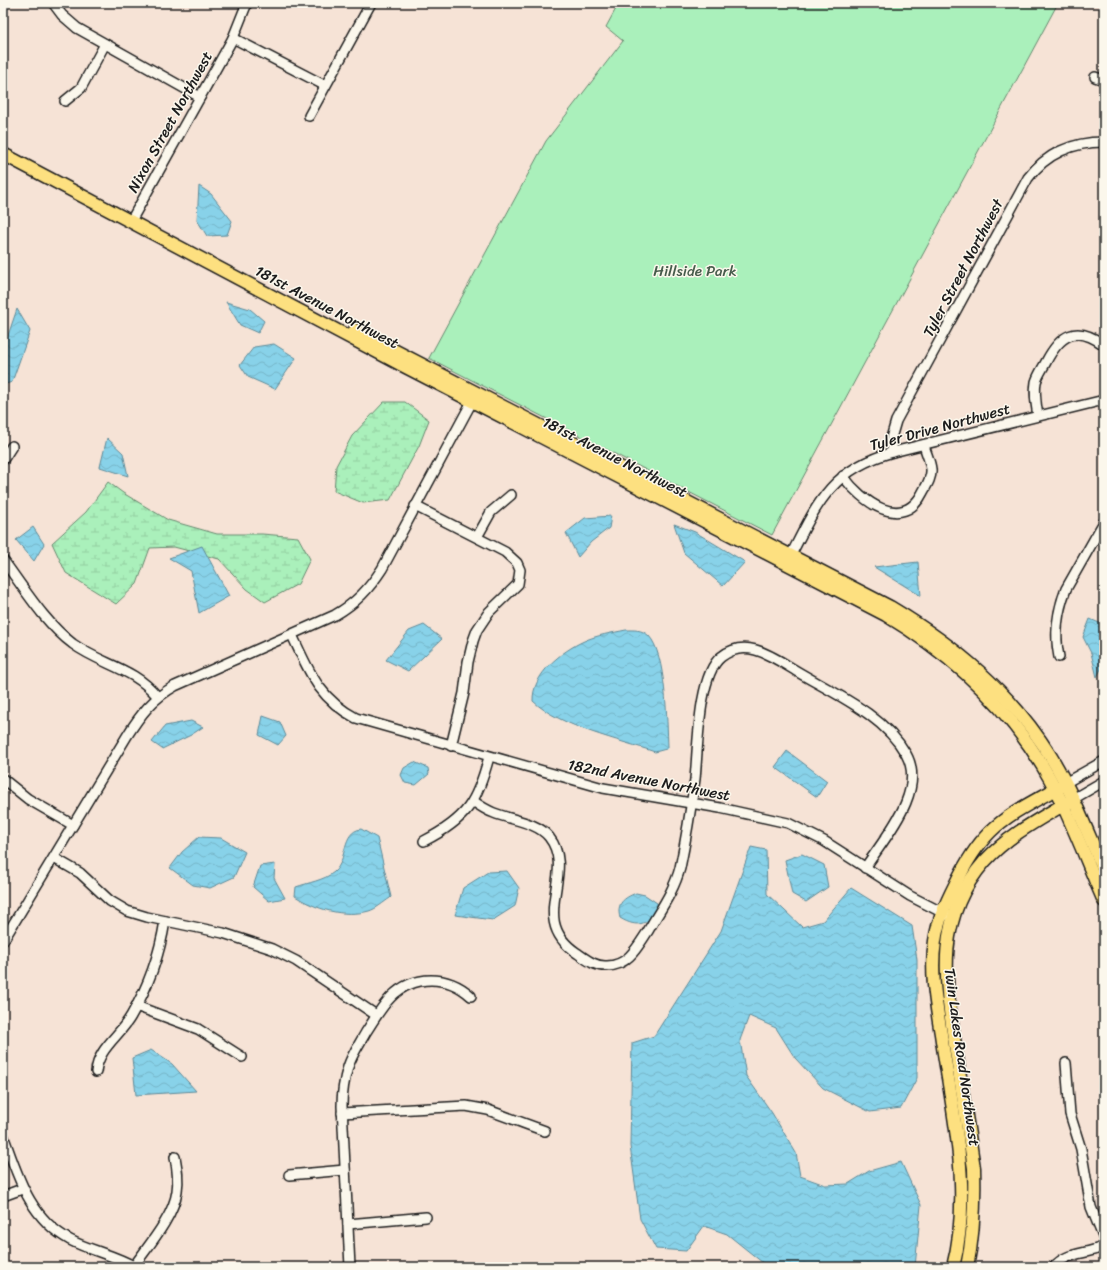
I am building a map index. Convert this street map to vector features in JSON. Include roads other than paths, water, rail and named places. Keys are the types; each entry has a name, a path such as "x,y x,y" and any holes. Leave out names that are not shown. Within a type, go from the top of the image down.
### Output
{"main road":[{"name":"181st Avenue Northwest","path":"3,146 133,218 475,397 789,560 917,624 973,665 1018,710 1051,757 1060,787 1104,870"},
{"name":"181st Avenue Northwest","path":"3,154 475,397"},
{"name":"Twin Lakes Road Northwest","path":"953,1267 960,1227 962,1188 934,982 935,942 942,914 964,867 990,833 1012,815 1060,787"},
{"name":"181st Avenue Northwest","path":"1068,802 1104,901"},
{"name":"Twin Lakes Road Northwest","path":"966,1267 972,1239 975,1196 974,1168 946,978 947,949 953,918 968,884 994,851 1026,826 1068,802"}],"street":[{"path":"53,3 62,15 77,28 200,97"},
{"name":"Nixon Street Northwest","path":"133,218 233,38 247,3"},
{"path":"309,116 324,85 371,3"},
{"path":"233,38 324,85"},
{"path":"65,101 81,88 105,44"},
{"name":"Tyler Street Northwest","path":"893,452 891,438 896,421 1028,178 1037,166 1059,150 1080,144 1104,142"},
{"path":"1038,416 1035,398 1036,382 1058,342 1069,336 1084,334 1104,345"},
{"path":"3,941 138,717 158,696 175,686 335,615 356,602 366,592 382,569 475,397"},
{"name":"Tyler Drive Northwest","path":"789,560 820,502 827,492 843,476 863,462 893,452 1104,400"},
{"path":"843,476 862,497 880,508 892,512 909,510 919,501 931,475 931,469 924,445"},
{"path":"3,460 12,446"},
{"path":"477,537 491,512 511,495"},
{"path":"415,506 477,537 512,557 520,570 520,577 514,590 496,605 483,621 473,641 468,662 464,693 451,746"},
{"path":"1059,657 1056,629 1062,599 1066,589 1104,522"},
{"path":"3,560 43,613 65,637 93,656 134,675 158,696"},
{"name":"182nd Avenue Northwest","path":"292,635 315,683 336,706 356,718 489,757 603,788 691,803 768,818 793,825 824,841 910,896 942,914 953,918"},
{"path":"473,801 491,812 537,828 550,838 556,848 558,859 553,916 559,936 568,946 589,961 607,966 619,964 630,957 672,890 680,866 691,803 703,702 712,667 722,656 734,649 756,649 870,716 894,737 908,759 912,784 908,799 866,868"},
{"path":"424,841 448,827 461,817 480,789 489,757"},
{"name":"Twin Lakes Road Northwest","path":"1060,787 1104,762"},
{"path":"3,779 28,799 73,826"},
{"name":"Twin Lakes Road Northwest","path":"1068,802 1104,780"},
{"path":"54,858 80,873 117,906 136,914 223,933 272,949 296,961 376,1015"},
{"path":"96,1072 100,1054 126,1024 136,1006 155,960 165,921"},
{"path":"350,1267 342,1113 343,1087 348,1066 376,1015 398,991 423,980 439,980 447,981 462,988 471,996"},
{"path":"136,1006 198,1028 242,1057"},
{"path":"1066,1063 1070,1114 1086,1169 1091,1207 1104,1239"},
{"path":"342,1113 466,1106 493,1112 545,1131"},
{"path":"3,1136 22,1189 40,1217 54,1230 71,1240 135,1267 166,1220 175,1202 178,1183 175,1157"},
{"path":"289,1175 345,1170"},
{"path":"3,1196 22,1189"},
{"path":"348,1224 426,1217"},
{"path":"1054,1267 1059,1260 1067,1256 1094,1251 1104,1246"}],"water":[{"path":"199,186 211,194 232,221 227,235 207,236 197,220"},
{"path":"226,302 250,309 264,321 258,333 240,325"},
{"path":"17,309 30,331 12,382 3,385 3,350"},
{"path":"274,344 296,358 275,389 248,377 240,365 254,347"},
{"path":"107,438 123,453 128,476 100,467"},
{"path":"611,516 609,528 591,542 578,557 566,533 585,518"},
{"path":"674,524 695,532 745,562 723,586 684,553"},
{"path":"33,527 44,544 34,561 16,540"},
{"path":"202,546 229,596 199,613 191,571 169,558"},
{"path":"918,562 921,596 874,567"},
{"path":"1090,619 1104,625 1104,663 1097,677 1091,653 1083,637"},
{"path":"424,625 442,639 408,671 386,660 409,631"},
{"path":"626,630 638,630 644,632 649,636 655,645 662,672 666,706 668,747 666,749 655,752 591,732 559,718 533,701 537,682 558,657 575,645 589,639"},
{"path":"263,716 280,722 286,736 278,745 259,735"},
{"path":"191,721 203,727 191,735 162,749 152,742 165,726"},
{"path":"787,751 827,781 817,797 775,767"},
{"path":"414,762 428,768 429,774 416,785 405,783 401,775 404,768"},
{"path":"361,829 377,838 391,897 369,911 359,913 340,913 311,905 295,896 296,887 321,879 334,872 341,861 350,835"},
{"path":"199,837 221,838 245,852 234,877 210,888 193,885 170,868 182,852"},
{"path":"751,847 766,850 767,894 802,927 823,921 851,888 912,926 917,960 917,1078 901,1108 870,1112 823,1088 795,1058 776,1028 749,1016 740,1040 746,1076 772,1113 796,1153 800,1176 825,1185 848,1184 869,1171 901,1162 921,1205 915,1267 768,1267 727,1234 704,1226 686,1251 656,1249 640,1219 630,1146 632,1043 654,1036 721,931"},
{"path":"802,854 824,865 828,887 806,902 792,894 785,860"},
{"path":"275,864 274,878 285,898 269,901 253,887 260,866"},
{"path":"507,871 519,888 515,906 493,920 455,915 463,888 488,872"},
{"path":"636,893 645,895 657,903 659,909 647,921 637,924 620,918 619,913 619,908 622,902"},
{"path":"151,1050 172,1064 196,1091 136,1095 132,1058"}],"park label":[{"name":"Hillside Park","path":"695,271"}]}
